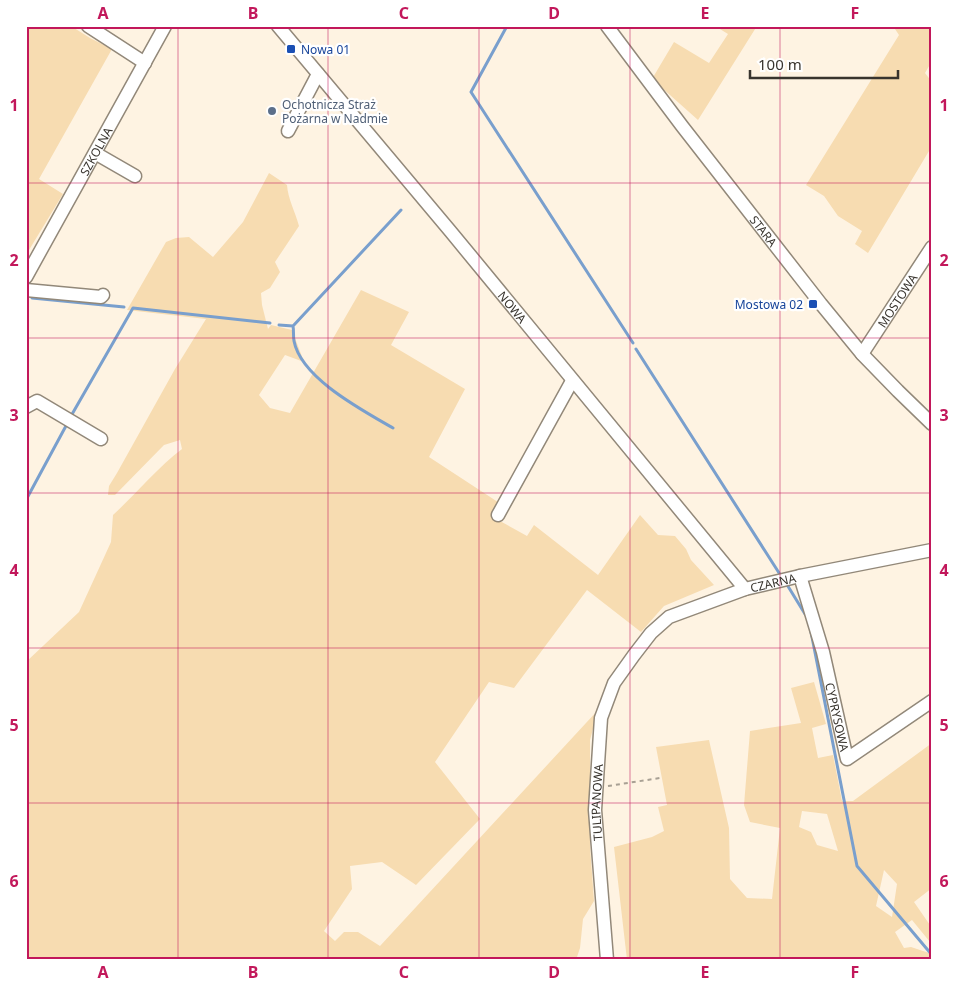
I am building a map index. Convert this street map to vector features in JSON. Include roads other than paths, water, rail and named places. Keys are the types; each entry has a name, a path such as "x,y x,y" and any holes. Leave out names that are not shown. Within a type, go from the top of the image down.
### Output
{"street":[{"path":"88,26 145,63"},
{"name":"SZKOLNA","path":"26,277 31,256 95,153 165,26"},
{"name":"NOWA","path":"278,26 451,232 746,590"},
{"name":"STARA","path":"608,26 758,226 862,354 932,424"},
{"path":"288,132 318,74"},
{"path":"95,153 135,176"},
{"name":"MOSTOWA","path":"862,354 932,247"},
{"path":"26,290 101,297 103,295"},
{"path":"498,515 572,381"},
{"path":"26,407 37,401 101,439"},
{"name":"CZARNA","path":"634,654 651,633 669,617 746,590 790,578 932,550"},
{"name":"CYPRYSOWA","path":"790,578 823,652 847,759 932,701"},
{"name":"TULIPANOWA","path":"607,960 596,834 596,788 601,718 614,684 634,654"}],"waterway":[{"path":"507,26 471,92 633,343"},
{"path":"279,325 293,326 401,210"},
{"path":"32,298 124,307"},
{"path":"71,416 133,308 270,323"},
{"path":"293,326 294,341 299,355 308,368 334,392 393,428"},
{"path":"636,349 781,576"},
{"path":"26,500 67,424"},
{"path":"786,583 805,614"},
{"path":"811,632 857,866 932,955"}],"place":[{"name":"Nowa 01","path":"291,49"},
{"name":"Ochotnicza Straż Pożarna w Nadmie","path":"272,111"},
{"name":"Mostowa 02","path":"813,304"}]}
